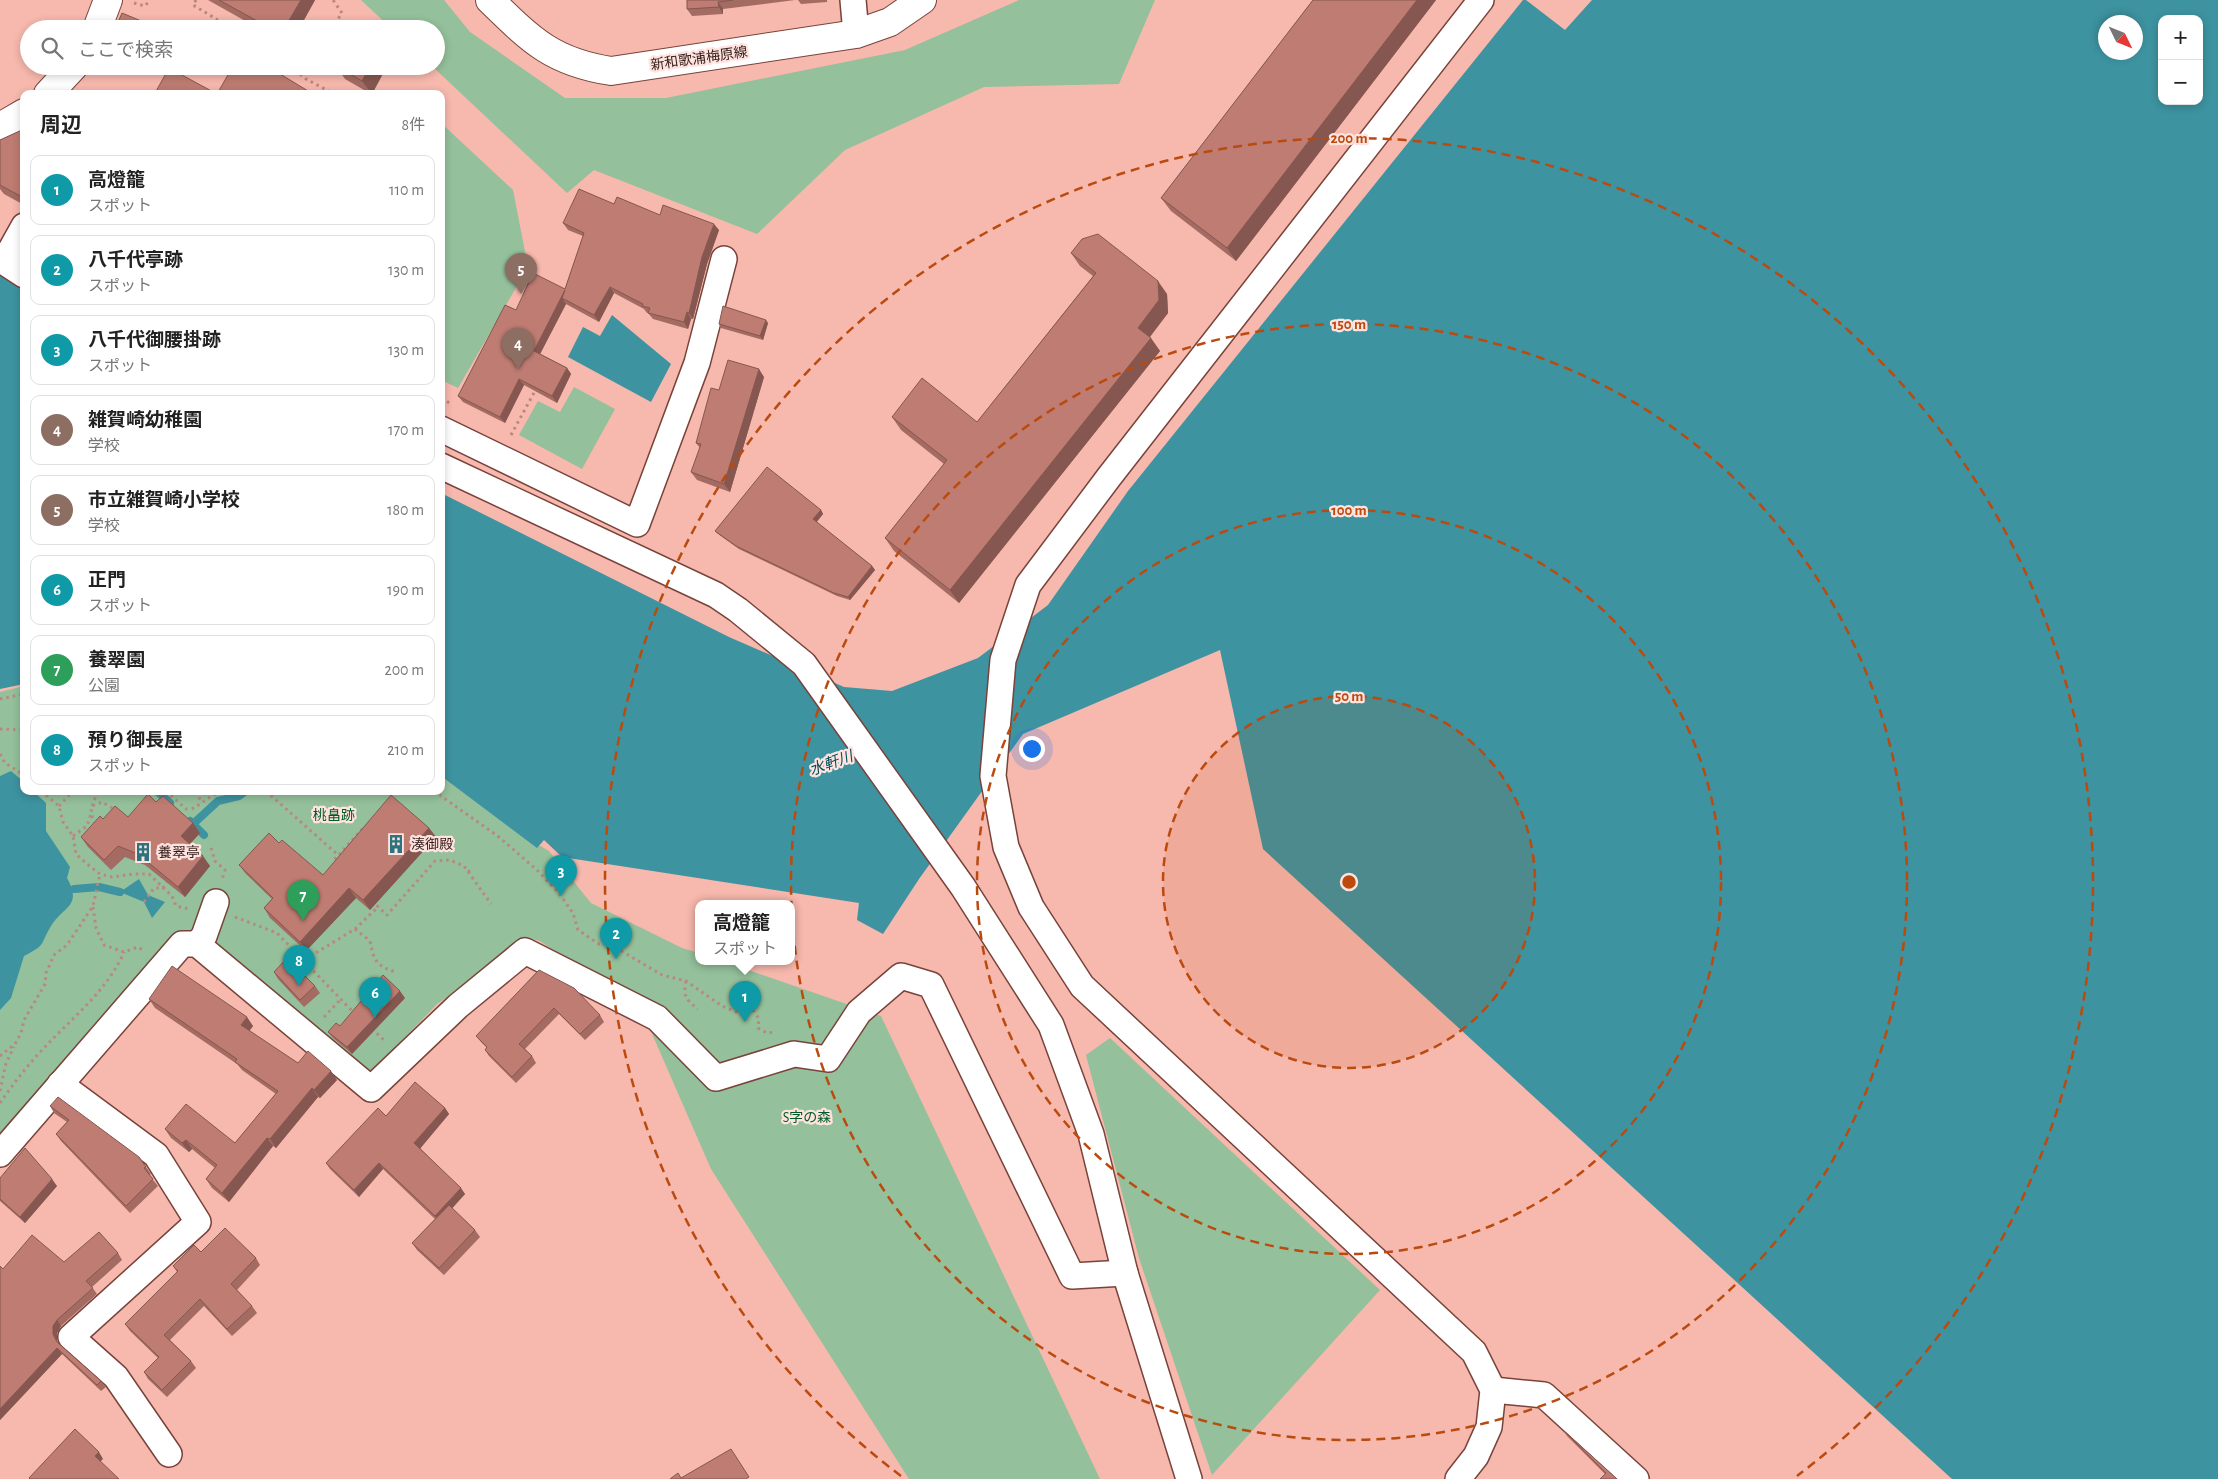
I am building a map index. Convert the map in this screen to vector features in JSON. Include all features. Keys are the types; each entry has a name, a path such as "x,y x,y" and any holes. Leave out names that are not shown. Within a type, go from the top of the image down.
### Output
{"main road":[{"path":"100,20 108,0"},
{"name":"新和歌浦梅原線","path":"490,0 545,49 562,58 588,67 611,71 856,34 890,22 922,0"},
{"path":"52,90 66,75"},
{"path":"0,127 20,114"}],"street":[{"path":"853,0 856,34"},
{"path":"1458,1479 1476,1456 1489,1427 1494,1390 1474,1352 1082,986 1031,907 1006,847 992,776 1003,660 1028,585 1108,477 1481,0"},
{"path":"7,264 20,235"},
{"path":"445,431 637,524 697,363 724,259"},
{"path":"445,468 716,595 738,610 804,664 963,887 1051,1025 1091,1134 1126,1273 1189,1479"},
{"path":"197,944 204,936 216,902"},
{"path":"0,1154 182,944 197,944 371,1089 458,1006 525,951 657,1018 716,1078 794,1054 828,1059 858,1012 901,976 931,984 1072,1276 1126,1273"},
{"path":"60,1084 156,1155 198,1222 71,1337 116,1377 169,1454"},
{"path":"1494,1390 1544,1395 1636,1479"}],"path":[{"path":"145,6 150,0"},
{"path":"196,0 193,5 219,20"},
{"path":"333,0 342,13 337,20"},
{"path":"300,75 327,90"},
{"path":"511,435 535,391"},
{"path":"0,699 20,695"},
{"path":"0,730 20,730"},
{"path":"0,754 5,763 20,772"},
{"path":"46,795 59,806 63,822 72,836 76,854 100,874 112,878 133,874 148,874 172,896 176,906 196,911 216,902 230,915 277,933 357,1016"},
{"path":"59,806 70,795"},
{"path":"72,836 87,826 96,795"},
{"path":"170,795 186,809 194,808 213,795"},
{"path":"198,795 201,803"},
{"path":"270,795 338,855"},
{"path":"440,795 499,837 538,872 561,896 573,913 578,930 599,944 608,943 662,975 686,981 734,1012 741,1014 753,1010 759,1019 758,1028 767,1033 777,1032"},
{"path":"92,806 102,802 119,814"},
{"path":"91,813 98,828"},
{"path":"339,866 333,861 368,822"},
{"path":"349,843 353,847"},
{"path":"211,848 215,861"},
{"path":"367,897 387,915 435,861 450,860 464,866 491,904"},
{"path":"468,872 473,868"},
{"path":"100,874 93,906 96,928 104,945 124,952 138,947 147,954"},
{"path":"474,880 479,877"},
{"path":"163,888 167,882"},
{"path":"479,888 485,884"},
{"path":"144,902 154,888 163,888"},
{"path":"0,1091 6,1063 21,1033 24,1020 45,984 46,973 54,955 67,945 93,906"},
{"path":"296,952 314,954 354,929 378,907"},
{"path":"182,916 188,908"},
{"path":"354,929 370,941 374,959 382,968 396,972"},
{"path":"296,952 300,948"},
{"path":"0,1103 30,1063 117,970 124,952"},
{"path":"686,981 684,993 686,1000 698,1009"},
{"path":"322,1019 341,999"},
{"path":"368,1026 404,1058"},
{"path":"0,1056 15,1044"}],"green space":[{"path":"361,0 444,0 470,32 565,98 666,98 905,50 1019,0 1155,0 1119,84 984,87 845,150 757,234 594,170 567,193 442,75 445,75 445,20 382,20"},
{"path":"445,127 513,190 528,267 458,388 445,382"},
{"path":"574,387 615,409 582,469 519,435 538,401 560,412"},
{"path":"20,687 20,795 445,795 445,779 515,831 549,851 591,903 682,948 695,952 695,965 734,965 881,1016 1100,1479 909,1479 711,1169 636,997 563,957 540,941 529,938 437,1004 370,1074 197,930 0,1140 0,692"},
{"path":"1110,1038 1380,1290 1212,1475 1139,1258 1086,1055"}],"water":[{"name":"水軒川","path":"1523,0 1526,0 1565,30 1592,0 2218,0 2218,1479 1952,1479 1263,849 1220,650 1023,734 919,879 883,934 857,920 859,903 562,857 544,840 537,848 445,779 445,495 729,637 844,687 892,691 978,658 1048,605 1128,491"},
{"path":"0,272 20,282 20,685 0,689"},
{"path":"612,315 671,364 651,402 568,357 583,327 600,336"},
{"path":"11,771 20,779 20,795 37,795 46,803 46,831 70,867 67,878 73,895 70,905 56,919 42,944 24,956 11,998 0,1010 0,776"},
{"path":"139,879 148,895 165,902 152,918 144,902 120,892"}],"building":[{"path":"219,0 301,0 289,20 255,20"},
{"path":"687,0 733,0 718,2 719,7 687,9"},
{"path":"1313,0 1417,0 1227,248 1161,198"},
{"path":"122,13 139,20 119,20"},
{"path":"165,75 182,75 210,90 157,90"},
{"path":"228,75 282,75 306,90 219,90"},
{"path":"352,75 365,75 362,81"},
{"path":"20,131 20,196 0,185 0,140"},
{"path":"579,189 614,204 617,197 660,215 663,205 714,224 702,257 689,313 687,312 684,322 648,313 650,308 642,306 643,304 610,287 594,315 562,298 565,290 534,351 567,368 552,396 519,379 500,417 458,396 505,305 516,310 533,273 565,289 584,233 563,223"},
{"path":"1098,234 1158,281 1159,300 1138,328 1151,338 950,590 885,538 947,460 892,417 922,378 977,422 1096,273 1071,253 1082,239"},
{"path":"723,306 766,320 760,336 719,324"},
{"path":"728,360 759,369 724,484 691,472 701,444 696,443 711,388 719,390"},
{"path":"767,467 821,510 813,519 872,566 848,597 834,593 736,546 715,531"},
{"name":"養翠亭","path":"147,795 156,802 163,796 193,823 181,836 203,856 178,887 138,854 118,846 104,860 81,837 100,816 103,819 115,806 128,817"},
{"path":"391,795 429,828 363,900 349,888 300,942 264,908 273,898 239,865 269,833 279,843 282,840 323,875"},
{"path":"287,958 315,986 300,1000 274,972"},
{"path":"172,966 247,1017 241,1025 298,1063 308,1051 331,1071 314,1090 312,1088 270,1139 267,1138 222,1193 206,1179 217,1165 186,1140 182,1143 165,1129 186,1104 235,1143 278,1091 235,1062 237,1059 149,999"},
{"path":"539,970 574,988 600,1015 580,1034 554,1008 519,1044 532,1056 512,1077 485,1050 487,1047 476,1036"},
{"path":"383,975 400,991 347,1047 328,1032 336,1023 340,1026"},
{"path":"415,1082 445,1108 414,1143 461,1188 435,1216 379,1163 354,1190 326,1163 378,1108 386,1116"},
{"path":"58,1097 139,1157 146,1167 144,1168 153,1179 126,1206 56,1134 69,1120 50,1106"},
{"path":"25,1148 52,1179 20,1217 0,1199 0,1178"},
{"path":"449,1205 475,1230 439,1268 412,1243"},
{"path":"225,1228 256,1258 231,1284 252,1306 227,1329 200,1299 164,1335 191,1361 162,1390 144,1372 159,1357 125,1324 178,1271 173,1266 194,1245 201,1252"},
{"path":"99,1232 118,1253 86,1281 93,1288 57,1320 53,1326 53,1334 57,1342 101,1381 97,1385 57,1348 0,1409 0,1266 3,1269 32,1235 64,1262"},
{"path":"75,1429 99,1452 95,1456 119,1479 30,1479 29,1478"},
{"path":"1564,1431 1617,1479 1600,1479 1606,1473"},
{"path":"731,1449 749,1477 746,1479 670,1479 678,1473 681,1478"}],"waterway":[{"path":"161,795 170,803"},
{"path":"193,824 218,801 240,795"},
{"path":"190,821 204,835"},
{"path":"74,889 99,887 120,892"}],"place":[{"name":"市立雑賀崎小学校","path":"521,294"},
{"name":"雑賀崎幼稚園","path":"518,369"},
{"name":"湊御殿","path":"396,844"},
{"name":"養翠亭","path":"143,852"},
{"name":"八千代御腰掛跡","path":"561,896"},
{"name":"養翠園","path":"303,921"},
{"name":"八千代亭跡","path":"616,959"},
{"name":"預り御長屋","path":"299,986"},
{"name":"正門","path":"375,1018"},
{"name":"高燈籠","path":"745,1022"}],"park label":[{"name":"桃畠跡","path":"334,815"},
{"name":"S字の森","path":"807,1117"}]}
